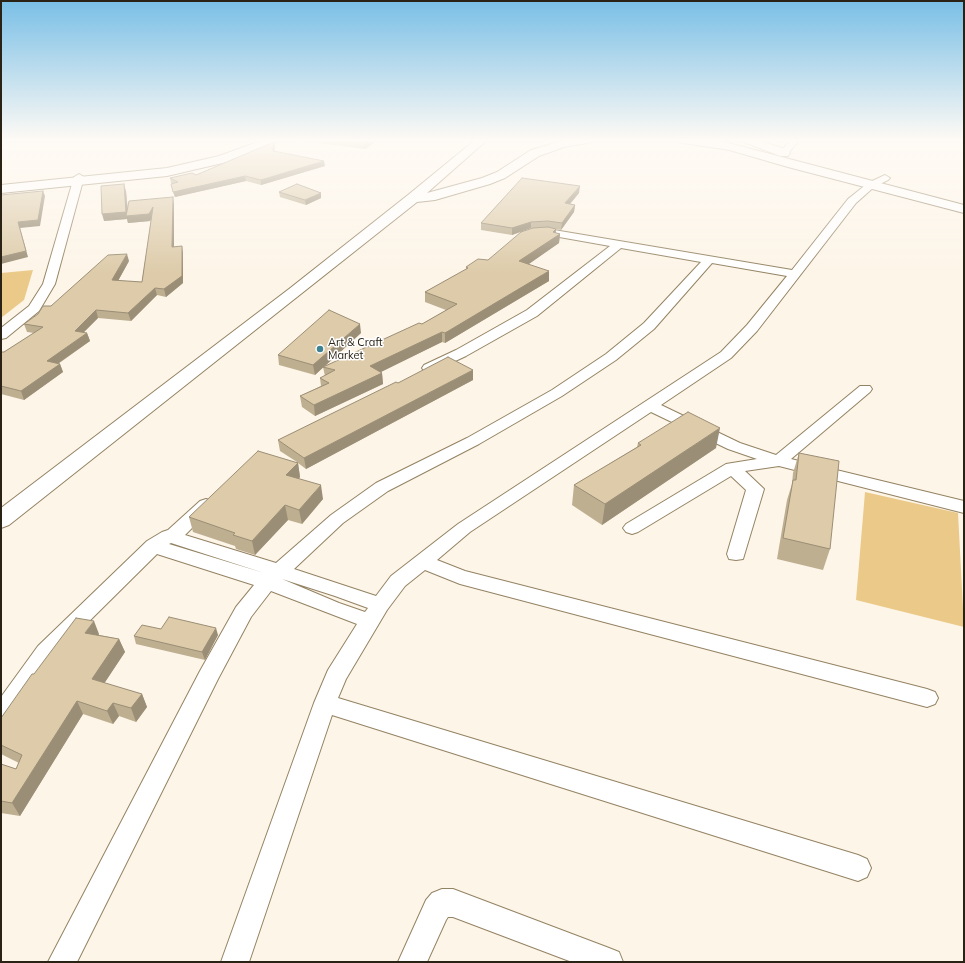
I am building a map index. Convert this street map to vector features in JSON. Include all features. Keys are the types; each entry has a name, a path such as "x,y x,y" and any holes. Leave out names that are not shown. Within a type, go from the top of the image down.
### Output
{"main road":[{"path":"1,189 36,185"},
{"path":"1,520 222,350 427,185"},
{"path":"413,198 428,197 472,185"},
{"path":"890,185 964,209"},
{"path":"899,185 964,197"}],"street":[{"path":"1,335 34,308 50,284 77,185"},
{"path":"234,962 325,703 336,676 375,613 398,581 422,560 464,528 726,355 752,328 852,201 873,185"},
{"path":"525,235 548,232 795,274"},
{"path":"419,373 461,353 532,313 619,244"},
{"path":"62,962 208,677 243,612 272,577 337,519 382,487 473,441 557,393 611,357 649,326 710,259"},
{"path":"632,528 732,468 780,461 865,389"},
{"path":"649,405 734,446 780,461 964,507"},
{"path":"732,468 755,488 736,554"},
{"path":"172,537 218,494"},
{"path":"1,715 45,652 154,546 163,538 168,536 272,577 332,608 375,613"},
{"path":"154,546 272,577"},
{"path":"422,560 460,577 927,698"},
{"path":"325,703 858,868"},
{"path":"412,962 436,910 442,903 453,902 609,962"}],"shaded area":[{"path":"33,270 24,300 1,318 1,273"},
{"path":"865,492 958,513 964,627 856,600"}],"building":[{"path":"124,185 126,212 102,214 101,186"},
{"path":"171,185 205,185 173,192"},
{"path":"295,185 300,185 321,193 305,200 279,192"},
{"path":"516,185 580,186 565,203 575,205 562,223 548,221 531,222 512,228 481,223"},
{"path":"43,191 38,220 18,222 26,251 1,257 1,195"},
{"path":"173,197 172,247 182,246 182,276 164,289 155,288 128,313 96,310 75,331 87,333 47,361 60,364 21,391 1,386 1,352 4,352 43,327 24,324 38,314 43,306 51,306 108,255 127,254 112,280 142,282 153,207 149,214 126,216 129,201"},
{"path":"548,227 556,229 553,232 560,234 519,261 549,271 445,333 442,332 370,366 382,373 314,405 300,396 329,383 320,378 335,370 323,367 419,323 422,324 457,304 425,292 468,268 466,267 478,259 488,260 521,232 533,228"},
{"name":"Art & Craft Market","path":"329,310 360,324 313,365 278,355"},
{"path":"448,357 473,370 304,458 278,440 396,382 398,383"},
{"path":"688,412 720,428 605,504 574,485 641,445 638,443"},
{"path":"258,451 298,463 286,475 321,485 299,510 285,505 252,541 233,535 235,533 189,517"},
{"path":"799,453 839,461 830,549 783,538 793,480 796,480"},
{"path":"169,617 216,628 202,652 134,636 142,625 161,629"},
{"path":"76,618 94,621 85,633 119,639 92,679 142,694 131,708 113,703 107,711 77,701 12,803 1,801 1,764 16,769 22,755 1,745 1,718 32,674 34,674"}],"place":[{"name":"Art & Craft Market","path":"320,349"}]}
